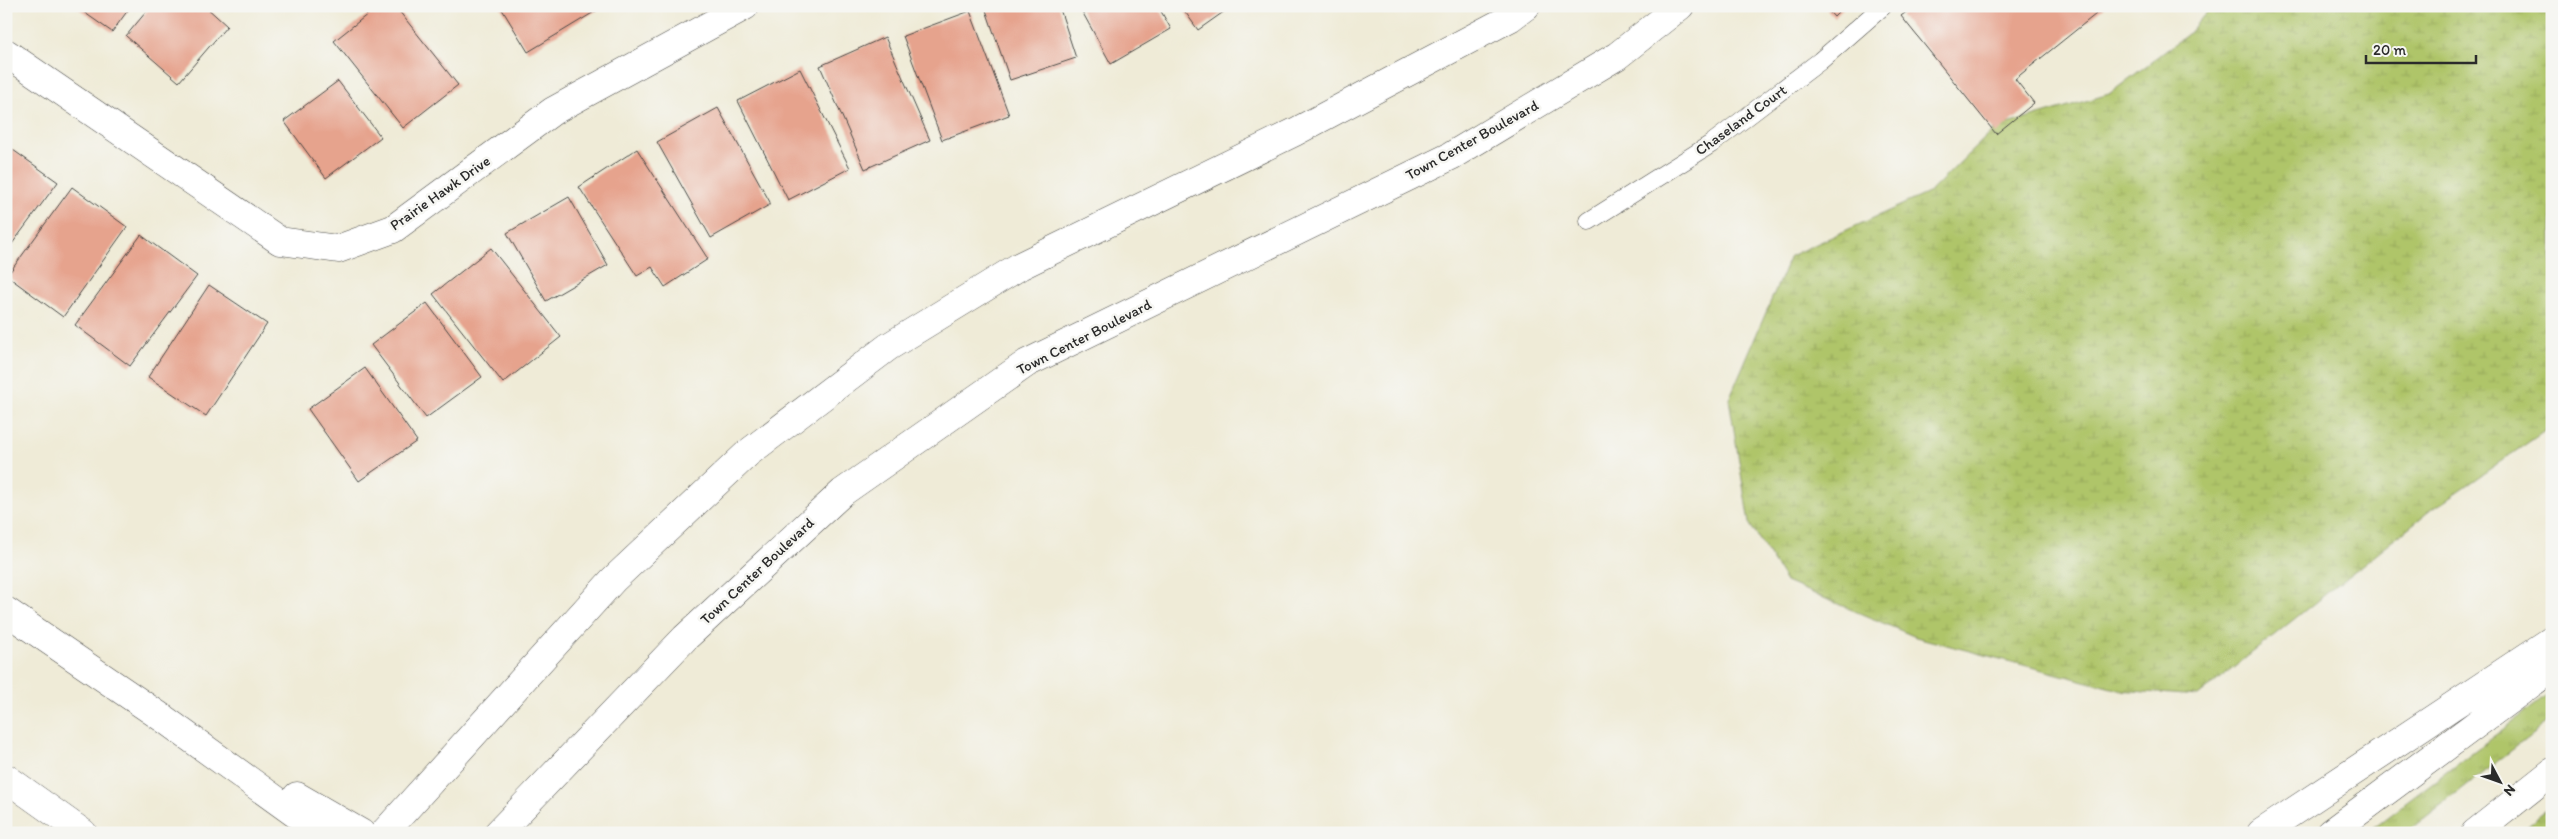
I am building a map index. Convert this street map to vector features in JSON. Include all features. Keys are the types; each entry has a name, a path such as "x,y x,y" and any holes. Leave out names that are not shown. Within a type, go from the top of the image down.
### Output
{"main road":[{"name":"Prairie Hawk Drive","path":"6,53 280,241 338,249 393,229 553,111 745,6"},
{"path":"384,833 613,580 748,453 888,347 1020,266 1295,132 1510,18 1526,6"},
{"name":"Town Center Boulevard","path":"498,833 685,638 843,492 859,480 1027,363 1451,156 1617,56 1680,6"},
{"path":"6,611 164,719 322,833"},
{"path":"2261,833 2552,640"},
{"path":"2330,833 2552,668"},
{"path":"164,719 361,833"},
{"path":"2475,833 2552,772"},
{"path":"6,778 83,833"}],"lane":[{"name":"Chaseland Court","path":"1589,221 1711,144 1820,61 1883,6"}],"green space":[{"path":"2212,6 2552,6 2552,426 2432,509 2198,696 2119,690 1916,637 1786,582 1749,523 1729,399 1790,256 1930,192 1995,128 2109,94 2188,34"},
{"path":"2552,692 2552,719 2405,833 2366,833"},
{"path":"2552,806 2552,833 2518,833"}],"building":[{"path":"75,6 131,6 112,32"},
{"path":"151,6 205,6 227,26 179,82 126,36"},
{"path":"378,6 395,6 458,85 403,128 334,41"},
{"path":"500,6 604,6 528,52"},
{"path":"996,6 1059,6 1076,58 1010,80 986,10"},
{"path":"1079,6 1158,6 1171,29 1111,64"},
{"path":"1181,6 1232,6 1198,30"},
{"path":"1824,6 1845,6 1834,17"},
{"path":"1914,6 2106,6 2015,79 2034,103 1996,134 1901,16"},
{"path":"970,11 1009,115 942,140 903,36"},
{"path":"885,37 930,140 865,169 820,66"},
{"path":"800,69 850,168 788,200 738,101"},
{"path":"338,81 381,137 326,178 284,121"},
{"path":"718,108 771,204 711,238 657,142"},
{"path":"6,145 58,182 6,252"},
{"path":"637,149 708,259 665,287 652,267 637,276 579,187"},
{"path":"72,187 127,227 63,317 7,276"},
{"path":"569,197 608,265 546,301 507,233"},
{"path":"141,235 197,276 130,366 75,325"},
{"path":"491,248 561,337 503,383 433,294"},
{"path":"209,285 267,324 206,416 148,377"},
{"path":"427,303 482,377 426,418 371,345"},
{"path":"365,368 417,441 359,481 308,409"}]}
